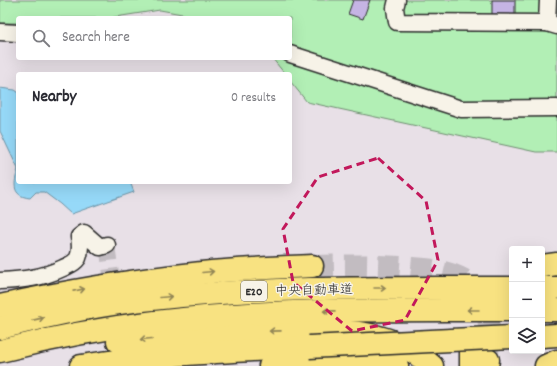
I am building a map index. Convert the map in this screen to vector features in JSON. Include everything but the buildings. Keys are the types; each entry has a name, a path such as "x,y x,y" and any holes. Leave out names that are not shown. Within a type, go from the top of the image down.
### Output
{"highway":[{"path":"545,266 557,264"},
{"path":"0,306 84,289 194,273 312,266"},
{"name":"中央自動車道","path":"0,328 38,318 92,308 151,299 210,294 331,288 509,288"},
{"path":"545,288 557,288"},
{"name":"中央自動車道","path":"0,351 99,330 211,316 334,311 509,310"},
{"path":"545,310 557,310"},
{"path":"0,358 28,352 134,340 247,332 332,331 359,333 382,338 406,347 432,366"},
{"path":"545,336 557,335"},
{"path":"81,366 164,355 509,337"},
{"path":"270,366 375,361 397,366"},
{"path":"546,366 557,361"}],"street":[{"path":"397,0 395,8 397,22 552,24 548,0"},
{"path":"0,32 16,34"},
{"path":"292,55 461,109 557,108"},
{"path":"0,281 35,278 74,263 79,256 79,236 84,233 100,246 107,245"}],"highlighted area":[{"path":"378,158 426,201 438,260 405,320 352,331 293,282 283,229 318,177"}],"green space":[{"path":"0,0 557,0 557,152 536,152 307,102 292,83 292,72 283,72 274,60 292,60 292,16 193,16 160,10 122,16 16,16 16,23 0,23"}],"water":[{"path":"0,88 15,90 16,165 0,131"},
{"path":"16,179 16,184 131,184 134,192 71,214 44,192 36,192 30,198 20,195 15,188"}],"tunnel":[{"path":"107,245 114,295"},
{"path":"312,266 362,266 428,269 449,273 459,277 469,283 477,291 486,306 489,324 488,357"}]}
